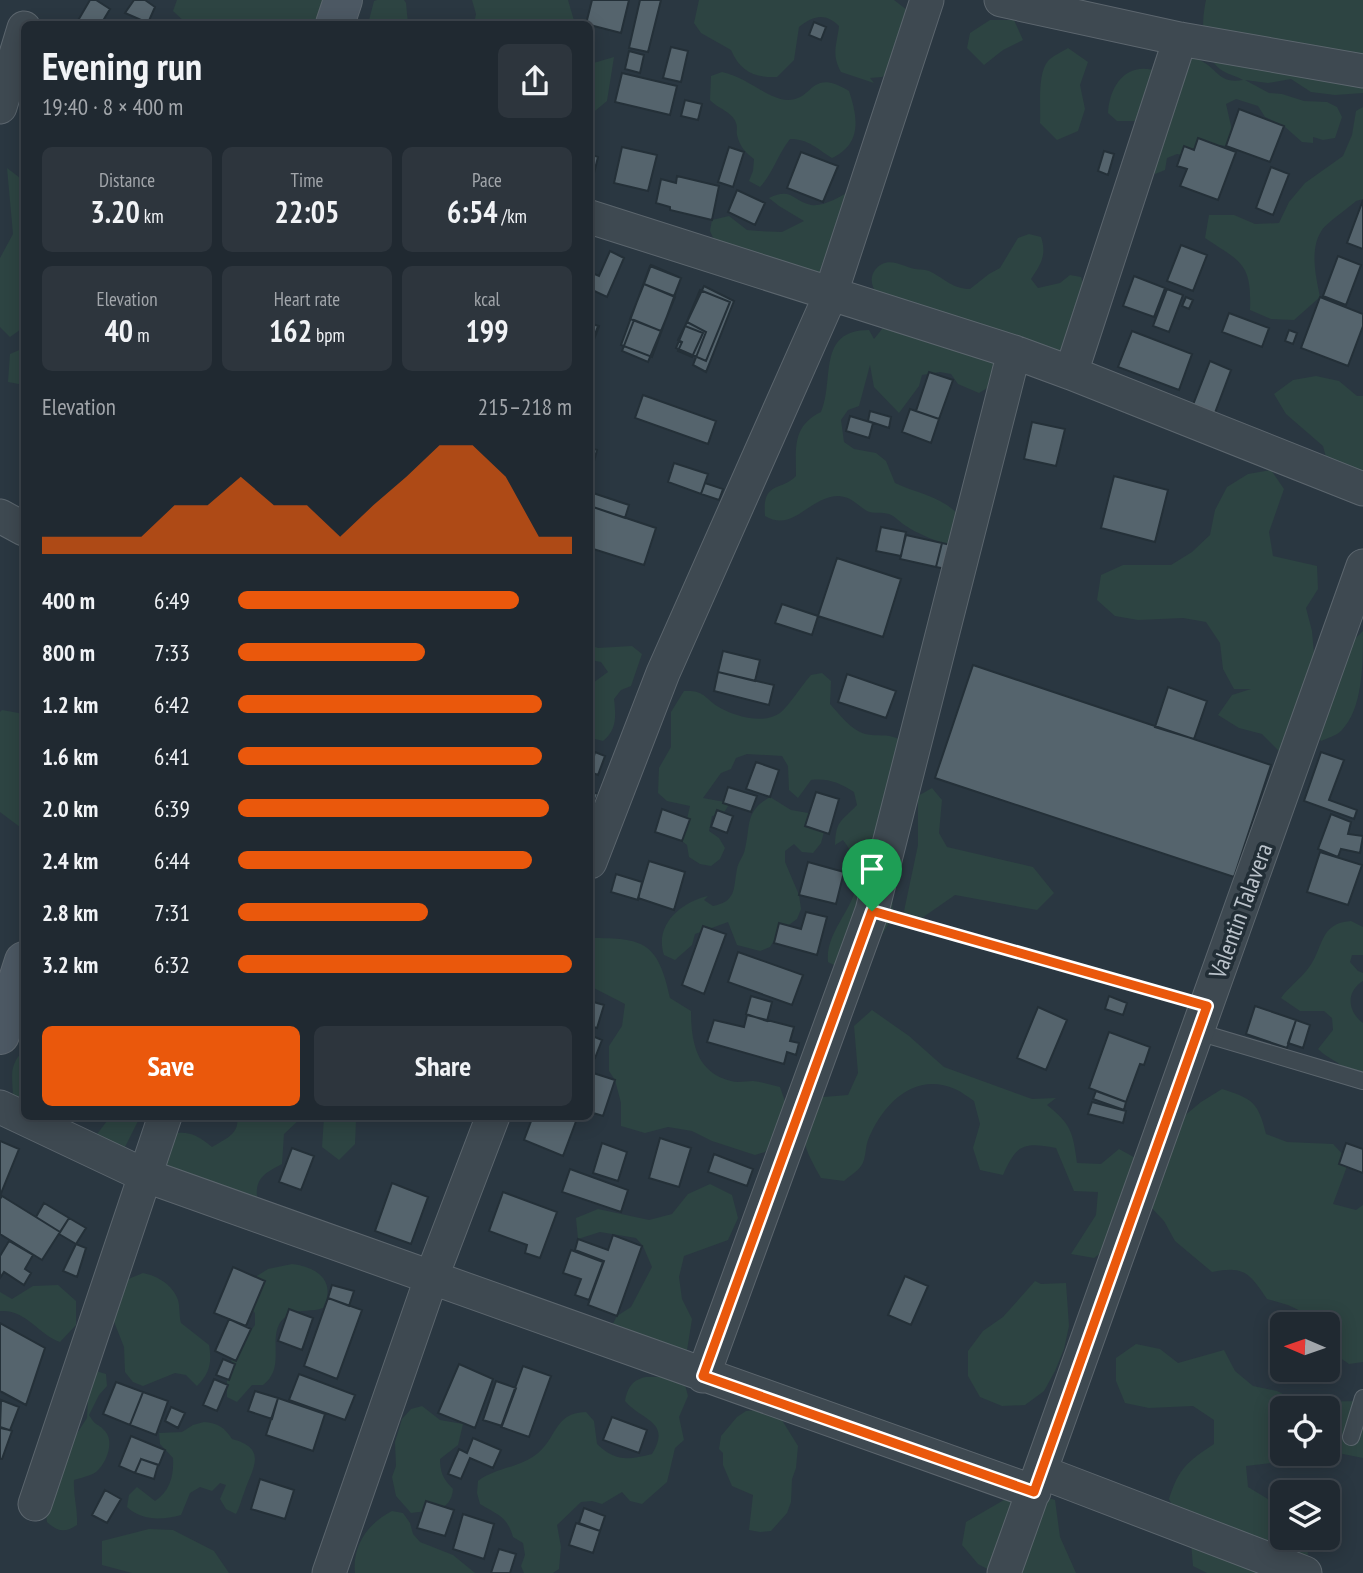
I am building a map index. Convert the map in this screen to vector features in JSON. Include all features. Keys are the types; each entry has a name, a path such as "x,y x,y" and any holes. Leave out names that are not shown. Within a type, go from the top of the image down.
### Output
{"street":[{"path":"336,21 343,0"},
{"path":"593,854 663,673 830,296 927,0"},
{"path":"1001,0 1180,39 1363,71"},
{"path":"1071,373 1180,39"},
{"path":"0,107 21,40"},
{"path":"593,218 830,296 1014,352 1363,489"},
{"path":"703,1376 872,911 1014,352"},
{"path":"0,516 21,527"},
{"name":"Valentin Talavera","path":"1004,1573 1363,566"},
{"path":"0,1035 21,970"},
{"path":"0,1107 21,1117"},
{"path":"28,1120 144,1175 432,1276 703,1376 1037,1482 1305,1573"},
{"path":"35,1504 164,1120"},
{"path":"329,1573 432,1276 491,1120"}],"lane":[{"path":"1202,1019 1363,1081"},
{"path":"1350,1437 1363,1398"}],"path":[{"path":"872,911 1202,1019"}],"green space":[{"path":"177,0 323,0 316,21 184,21 173,11"},
{"path":"404,0 408,21 369,21 374,1"},
{"path":"472,0 568,0 574,21 475,21 476,14"},
{"path":"699,0 894,0 907,10 891,71 882,77 870,78 874,83 841,72 835,55 839,26 825,17 815,18 799,27 794,60 777,77 749,72 743,68 731,50 701,33 694,23"},
{"path":"1206,0 1363,0 1363,93 1335,95 1311,92 1291,79 1268,83 1245,80 1269,93 1304,101 1327,102 1337,107 1342,117 1335,138 1323,140 1313,137 1313,143 1302,142 1284,126 1265,117 1258,106 1236,99 1226,104 1234,139 1226,146 1206,146 1188,156 1177,154 1167,158 1165,170 1155,174 1141,121 1117,121 1108,113 1110,101 1118,82 1132,71 1152,70 1163,74 1194,58 1227,80 1243,80 1223,71 1210,57 1203,29"},
{"path":"990,20 1014,20 1023,40 1003,50 984,65 967,48 970,33"},
{"path":"1068,48 1088,62 1080,85 1085,109 1078,131 1057,140 1040,123 1041,82 1048,61"},
{"path":"614,57 607,101 593,113 593,63"},
{"path":"722,72 740,78 772,96 788,100 796,99 819,83 836,84 849,91 855,120 853,138 842,152 832,158 808,143 790,139 760,187 749,181 754,159 740,143 734,119 710,100 711,76"},
{"path":"1363,107 1363,199 1356,201 1333,220 1318,238 1315,263 1320,297 1294,320 1271,319 1250,310 1249,282 1242,265 1205,238 1209,215 1234,215 1255,224 1279,223 1289,202 1305,183 1343,156 1352,135 1356,111"},
{"path":"7,168 21,179 21,329 10,337 0,327 0,258 13,234"},
{"path":"852,190 830,284 715,242 710,231 712,220 729,216 747,230 782,232 804,221 769,198 787,194 816,205"},
{"path":"1029,234 1041,237 1043,243 1042,259 1031,279 1038,288 1060,283 1070,275 1081,277 1084,288 1079,320 1056,360 938,317 925,306 905,304 877,295 873,286 872,276 875,270 889,262 927,270 954,285 970,289 1000,268 1018,238"},
{"path":"886,324 998,360 989,387 979,393 958,384 951,374 940,372 922,375 919,386 899,413 874,387 870,365 859,406 848,410 841,420 844,442 854,449 876,453 886,461 895,483 935,499 957,513 951,545 916,532 889,514 867,511 851,500 839,496 819,502 785,520 765,516 766,497 796,476 800,431 821,412 834,348 841,338 852,332 869,330 874,339"},
{"path":"21,349 21,384 8,382 10,354"},
{"path":"1316,376 1339,381 1357,396 1363,396 1363,487 1327,461 1323,446 1286,414 1274,394 1293,380"},
{"path":"1271,470 1284,489 1269,532 1273,556 1317,566 1318,589 1306,608 1312,631 1316,677 1363,631 1358,698 1348,722 1339,733 1321,741 1309,721 1300,741 1279,751 1262,734 1239,728 1218,715 1232,695 1251,689 1234,689 1223,669 1220,643 1206,622 1183,618 1138,620 1115,616 1097,600 1101,575 1123,565 1171,565 1192,552 1210,535 1215,510 1227,487 1248,474"},
{"path":"593,646 632,646 642,654 631,686 621,690 614,699 614,722 611,732 603,741 593,738 593,683 608,672 601,662 593,661"},
{"path":"822,673 831,681 830,704 850,725 865,734 899,739 892,918 880,938 838,967 828,962 829,947 855,891 857,875 854,859 843,840 835,845 840,822 857,805 854,792 834,782 811,780 798,798 789,790 788,766 782,756 747,754 736,758 731,769 721,773 703,798 730,803 723,814 712,816 709,831 719,838 725,848 720,859 711,866 700,864 689,857 687,845 682,841 690,806 667,801 658,793 659,768 671,747 671,712 684,691 699,693 717,706 748,718 773,717 784,710 811,675"},
{"path":"2,710 21,713 21,827 0,812"},
{"path":"932,788 942,800 939,833 947,847 1033,867 1054,893 1037,910 955,895 919,920 903,916 918,845 918,796"},
{"path":"770,797 791,810 814,814 824,832 821,843 813,853 802,852 794,844 785,851 785,862 799,895 801,909 797,919 779,932 770,947 760,951 737,945 728,922 695,934 692,945 675,960 664,955 662,944 666,925 680,909 708,896 704,900 713,906 721,904 733,893 752,814"},
{"path":"1351,921 1363,927 1363,955 1352,955 1350,962 1363,973 1363,981 1353,991 1351,1002 1354,1013 1363,1023 1363,1079 1349,1075 1342,1066 1318,1049 1333,1030 1332,1018 1324,1011 1300,1011 1281,998 1307,970 1327,932 1340,923"},
{"path":"593,938 636,942 654,954 670,998 691,1011 692,1034 698,1055 710,1071 731,1081 753,1081 780,1087 788,1110 780,1133 765,1152 755,1155 712,1141 692,1131 668,1127 645,1133 621,1126 621,1103 615,1080 609,1071 609,1046 622,1026 625,1004 593,988"},
{"path":"872,1010 909,1036 944,1067 1032,1099 1056,1098 1047,1105 1070,1130 1077,1163 1101,1164 1119,1149 1139,1160 1111,1245 1094,1258 1071,1254 1096,1215 1098,1192 1074,1191 1056,1148 1036,1145 1022,1148 1017,1151 1003,1175 980,1170 973,1148 980,1124 974,1101 958,1090 940,1085 926,1084 913,1088 891,1104 874,1127 863,1163 844,1181 821,1178 806,1147 804,1121 808,1111 823,1097 848,1095 858,1073 854,1026"},
{"path":"21,1054 21,1101 13,1095 12,1076"},
{"path":"1222,1089 1241,1096 1257,1108 1266,1134 1287,1142 1333,1144 1349,1161 1333,1204 1356,1210 1363,1205 1363,1362 1349,1364 1340,1358 1340,1312 1303,1312 1267,1299 1245,1273 1232,1270 1212,1272 1175,1241 1164,1221 1147,1203 1183,1117"},
{"path":"108,1120 138,1120 121,1155 94,1138"},
{"path":"237,1120 299,1120 284,1134 282,1164 262,1177 257,1198 164,1191 163,1145 170,1134 192,1134 212,1147 234,1132"},
{"path":"324,1120 362,1120 356,1121 355,1144 339,1160 322,1147"},
{"path":"710,1184 732,1195 738,1218 728,1240 684,1256 679,1277 682,1299 692,1319 685,1363 606,1337 617,1316 631,1307 652,1267 643,1246 636,1238 600,1232 578,1239 576,1218 598,1209 649,1220 672,1214 688,1194"},
{"path":"292,1264 309,1268 322,1277 328,1290 327,1298 323,1308 294,1312 282,1320 276,1334 276,1360 271,1376 263,1385 252,1385 237,1402 227,1397 227,1370 237,1349 255,1325 255,1313 247,1304 249,1281 268,1269"},
{"path":"143,1273 154,1276 169,1286 178,1300 181,1323 209,1345 209,1367 197,1386 186,1375 175,1373 143,1386 133,1382 125,1372 124,1347 111,1314 121,1282"},
{"path":"1035,1281 1041,1284 1066,1283 1069,1326 1064,1349 1044,1391 1025,1405 1002,1406 980,1397 968,1376 968,1351 983,1331 1003,1317"},
{"path":"58,1285 76,1301 76,1325 60,1342 25,1318 9,1311 0,1311 0,1292 12,1299 33,1286"},
{"path":"1136,1344 1160,1349 1178,1363 1224,1350 1235,1371 1253,1386 1287,1396 1270,1396 1270,1463 1246,1466 1248,1487 1270,1500 1270,1550 1308,1550 1306,1573 1207,1573 1193,1566 1191,1543 1169,1499 1176,1480 1185,1467 1214,1444 1214,1420 1193,1406 1149,1408 1125,1403 1116,1381 1116,1358"},
{"path":"96,1371 106,1374 107,1386 89,1415 108,1436 108,1453 96,1472 74,1480 77,1525 62,1530 47,1522 44,1498 61,1458 87,1418 89,1380"},
{"path":"646,1377 669,1377 685,1385 688,1396 679,1417 684,1440 675,1448 667,1482 642,1504 630,1501 622,1492 602,1504 581,1502 557,1525 561,1547 559,1569 553,1573 524,1573 521,1566 525,1555 523,1543 513,1537 501,1517 480,1504 478,1481 534,1456 542,1450 561,1422 567,1417 586,1412 594,1421 597,1444 610,1454 636,1458 652,1454 659,1435 657,1428 625,1401 631,1385"},
{"path":"1340,1401 1363,1401 1363,1458 1340,1453"},
{"path":"422,1406 440,1420 463,1424 458,1445 440,1459 443,1475 453,1489 451,1497 439,1509 411,1513 396,1496 392,1477 396,1466 395,1442 402,1419 411,1409"},
{"path":"758,1410 780,1417 798,1446 791,1502 787,1513 771,1531 760,1532 749,1530 753,1495 732,1486 723,1465 723,1453 719,1449 721,1436 737,1417 746,1411"},
{"path":"204,1422 220,1426 232,1439 251,1448 254,1454 253,1468 236,1514 226,1509 220,1499 226,1485 220,1483 212,1491 200,1487 190,1493 181,1515 152,1518 139,1515 127,1507 129,1495 137,1487 155,1501 164,1493 170,1482 173,1458 160,1444 159,1433 182,1432"},
{"path":"1032,1493 1055,1500 1060,1537 1076,1573 995,1573 978,1564 962,1545 966,1522 1009,1497"},
{"path":"392,1511 403,1513 420,1542 453,1555 475,1573 355,1573 356,1554 363,1536 376,1522"},
{"path":"149,1529 173,1530 214,1551 229,1573 132,1573 102,1565 102,1541"}],"building":[{"path":"90,0 96,0 110,9 103,21 78,21"},
{"path":"134,0 145,0 155,7 149,21 125,13"},
{"path":"592,0 629,0 621,33 593,26 593,21 587,21"},
{"path":"640,0 661,0 648,52 629,48"},
{"path":"814,22 826,27 821,40 809,35"},
{"path":"671,47 688,51 681,82 663,78"},
{"path":"629,51 644,55 640,73 625,69"},
{"path":"622,73 677,86 670,115 615,102"},
{"path":"685,100 702,104 698,120 681,116"},
{"path":"1239,109 1284,126 1270,162 1226,146"},
{"path":"1198,138 1236,152 1218,200 1180,186 1187,169 1177,166 1184,146 1194,150"},
{"path":"622,147 657,155 648,191 614,183"},
{"path":"729,147 744,152 733,187 718,182"},
{"path":"1104,151 1114,154 1108,175 1098,171"},
{"path":"801,152 838,166 823,202 787,188"},
{"path":"593,155 598,157 593,177"},
{"path":"1271,167 1289,174 1273,215 1256,208"},
{"path":"677,176 719,186 712,220 670,210 670,207 656,203 661,179 676,183"},
{"path":"737,190 765,203 755,225 728,212"},
{"path":"1363,200 1363,249 1347,243"},
{"path":"1181,245 1207,255 1193,291 1167,281"},
{"path":"610,251 624,258 607,297 593,290 593,273 599,276"},
{"path":"1338,256 1361,265 1346,305 1323,296"},
{"path":"651,265 681,278 674,296 644,284"},
{"path":"650,266 681,278 652,357 621,345"},
{"path":"1134,276 1165,288 1154,317 1123,306"},
{"path":"644,284 675,297 661,331 630,319"},
{"path":"704,286 734,301 706,372 693,365 706,332 687,322"},
{"path":"1167,289 1183,295 1169,332 1153,326"},
{"path":"700,290 730,302 706,361 676,348"},
{"path":"1186,297 1193,300 1189,309 1182,306"},
{"path":"1320,297 1363,314 1363,326 1348,366 1301,348"},
{"path":"1229,313 1269,328 1262,347 1222,332"},
{"path":"634,320 661,331 648,362 622,351"},
{"path":"593,324 599,326 593,342"},
{"path":"593,324 598,326 593,340"},
{"path":"685,326 703,333 692,357 678,351 682,342 678,340"},
{"path":"1289,330 1297,333 1293,344 1285,341"},
{"path":"1132,331 1192,354 1179,390 1118,367"},
{"path":"1210,361 1231,370 1213,418 1191,410"},
{"path":"929,372 953,380 939,419 916,411"},
{"path":"643,395 716,421 708,444 635,418"},
{"path":"910,409 939,419 931,443 902,432"},
{"path":"870,411 891,417 889,428 868,421"},
{"path":"850,416 873,423 869,438 846,431"},
{"path":"1032,422 1065,429 1056,466 1024,459"},
{"path":"593,449 597,450 593,465"},
{"path":"674,463 708,474 701,494 668,482"},
{"path":"1114,476 1168,490 1155,542 1101,528"},
{"path":"705,483 723,489 719,500 701,494"},
{"path":"593,493 629,505 625,518 593,507"},
{"path":"593,507 656,528 644,565 593,549"},
{"path":"881,527 906,532 901,556 876,551"},
{"path":"906,535 942,543 936,567 900,559"},
{"path":"942,543 951,545 946,569 936,567"},
{"path":"837,558 901,579 883,637 818,616"},
{"path":"782,604 818,616 812,635 775,623"},
{"path":"723,651 760,660 755,681 718,672"},
{"path":"973,665 1271,765 1234,877 935,778"},
{"path":"718,672 774,685 769,705 714,691"},
{"path":"847,674 896,691 886,718 838,702"},
{"path":"1168,687 1207,701 1194,739 1155,727"},
{"path":"595,752 605,756 598,775 593,773"},
{"path":"1321,752 1344,760 1329,800 1357,810 1354,819 1304,801"},
{"path":"756,762 779,770 770,797 746,789"},
{"path":"728,787 757,796 751,812 723,803"},
{"path":"593,792 598,794 593,806"},
{"path":"816,792 839,799 829,834 805,826"},
{"path":"662,809 690,819 682,841 655,832"},
{"path":"717,810 733,816 727,833 711,827"},
{"path":"1331,814 1351,822 1348,834 1363,836 1360,853 1341,849 1338,857 1318,849"},
{"path":"1320,852 1362,865 1348,905 1307,892"},
{"path":"649,861 685,872 674,910 638,898"},
{"path":"808,862 844,872 836,904 799,895"},
{"path":"616,874 642,882 638,900 611,892"},
{"path":"806,912 827,917 817,955 774,943 779,923 801,929"},
{"path":"703,926 726,934 704,994 682,985"},
{"path":"738,952 803,975 792,1005 728,982"},
{"path":"751,996 772,1002 767,1021 746,1014"},
{"path":"1109,996 1127,1003 1123,1015 1105,1009"},
{"path":"593,1002 604,1005 597,1028 593,1027"},
{"path":"1255,1006 1296,1020 1287,1048 1246,1034"},
{"path":"1038,1007 1067,1020 1046,1070 1017,1058"},
{"path":"747,1015 794,1027 790,1041 799,1043 796,1055 787,1052 784,1064 707,1042 714,1020 744,1027"},
{"path":"1296,1020 1310,1025 1303,1048 1288,1043"},
{"path":"1109,1032 1150,1047 1144,1065 1140,1064 1126,1102 1089,1088"},
{"path":"593,1036 602,1040 595,1058 593,1057"},
{"path":"593,1073 615,1080 603,1116 593,1113"},
{"path":"1096,1091 1126,1102 1124,1110 1093,1099"},
{"path":"1092,1102 1126,1111 1123,1123 1088,1114"},
{"path":"532,1120 576,1120 563,1156 524,1140"},
{"path":"660,1138 691,1148 679,1187 649,1178"},
{"path":"0,1141 19,1149 0,1196"},
{"path":"602,1143 627,1152 618,1181 593,1173"},
{"path":"1346,1143 1363,1149 1363,1173 1339,1164"},
{"path":"292,1148 314,1156 301,1190 279,1182"},
{"path":"714,1154 753,1169 747,1186 708,1172"},
{"path":"570,1169 628,1190 621,1212 562,1192"},
{"path":"392,1183 428,1197 411,1244 375,1231"},
{"path":"503,1192 557,1212 540,1258 525,1253 527,1245 489,1231"},
{"path":"2,1196 60,1232 42,1260 0,1234"},
{"path":"44,1203 69,1218 60,1232 36,1217"},
{"path":"69,1218 86,1228 76,1244 59,1234"},
{"path":"613,1235 642,1246 617,1316 588,1305 604,1261 575,1250 578,1239 608,1250"},
{"path":"9,1241 33,1255 25,1269 31,1273 24,1285 4,1272 0,1278 0,1256"},
{"path":"76,1244 86,1248 77,1277 63,1271"},
{"path":"571,1250 603,1262 589,1300 575,1295 581,1279 563,1273"},
{"path":"233,1267 265,1281 246,1326 214,1313"},
{"path":"905,1276 928,1286 911,1325 888,1315"},
{"path":"332,1285 354,1291 349,1306 328,1298"},
{"path":"328,1298 362,1310 337,1379 304,1366"},
{"path":"289,1309 313,1318 302,1350 278,1341"},
{"path":"229,1319 251,1329 236,1361 215,1351"},
{"path":"0,1323 45,1348 26,1405 0,1391"},
{"path":"223,1359 235,1364 229,1380 216,1375"},
{"path":"459,1364 493,1379 475,1428 438,1413"},
{"path":"523,1366 551,1376 529,1437 501,1427"},
{"path":"299,1374 355,1395 345,1420 289,1400"},
{"path":"214,1379 228,1385 217,1411 203,1405"},
{"path":"496,1381 516,1388 502,1426 483,1420"},
{"path":"116,1382 143,1392 130,1425 103,1414"},
{"path":"255,1391 278,1398 272,1419 248,1411"},
{"path":"143,1392 168,1401 156,1435 130,1425"},
{"path":"278,1398 325,1414 313,1451 266,1435"},
{"path":"1,1400 19,1407 10,1430 0,1428"},
{"path":"171,1407 185,1413 178,1428 165,1421"},
{"path":"612,1417 647,1430 639,1453 603,1440"},
{"path":"0,1427 12,1431 2,1459 0,1459"},
{"path":"131,1436 165,1450 159,1465 141,1459 135,1473 119,1466"},
{"path":"473,1438 501,1450 493,1468 470,1458 461,1479 448,1474 459,1449 467,1453"},
{"path":"141,1459 158,1465 154,1479 135,1473"},
{"path":"260,1479 294,1490 285,1519 251,1509"},
{"path":"105,1490 121,1499 107,1523 92,1515"},
{"path":"426,1501 454,1510 445,1536 417,1528"},
{"path":"584,1508 605,1516 600,1531 579,1523"},
{"path":"463,1514 494,1524 484,1559 453,1549"},
{"path":"576,1523 600,1531 593,1553 569,1545"},
{"path":"499,1549 516,1554 510,1573 491,1573"}],"route":[{"path":"872,911 1207,1006 1034,1492 703,1376 872,911"}]}
